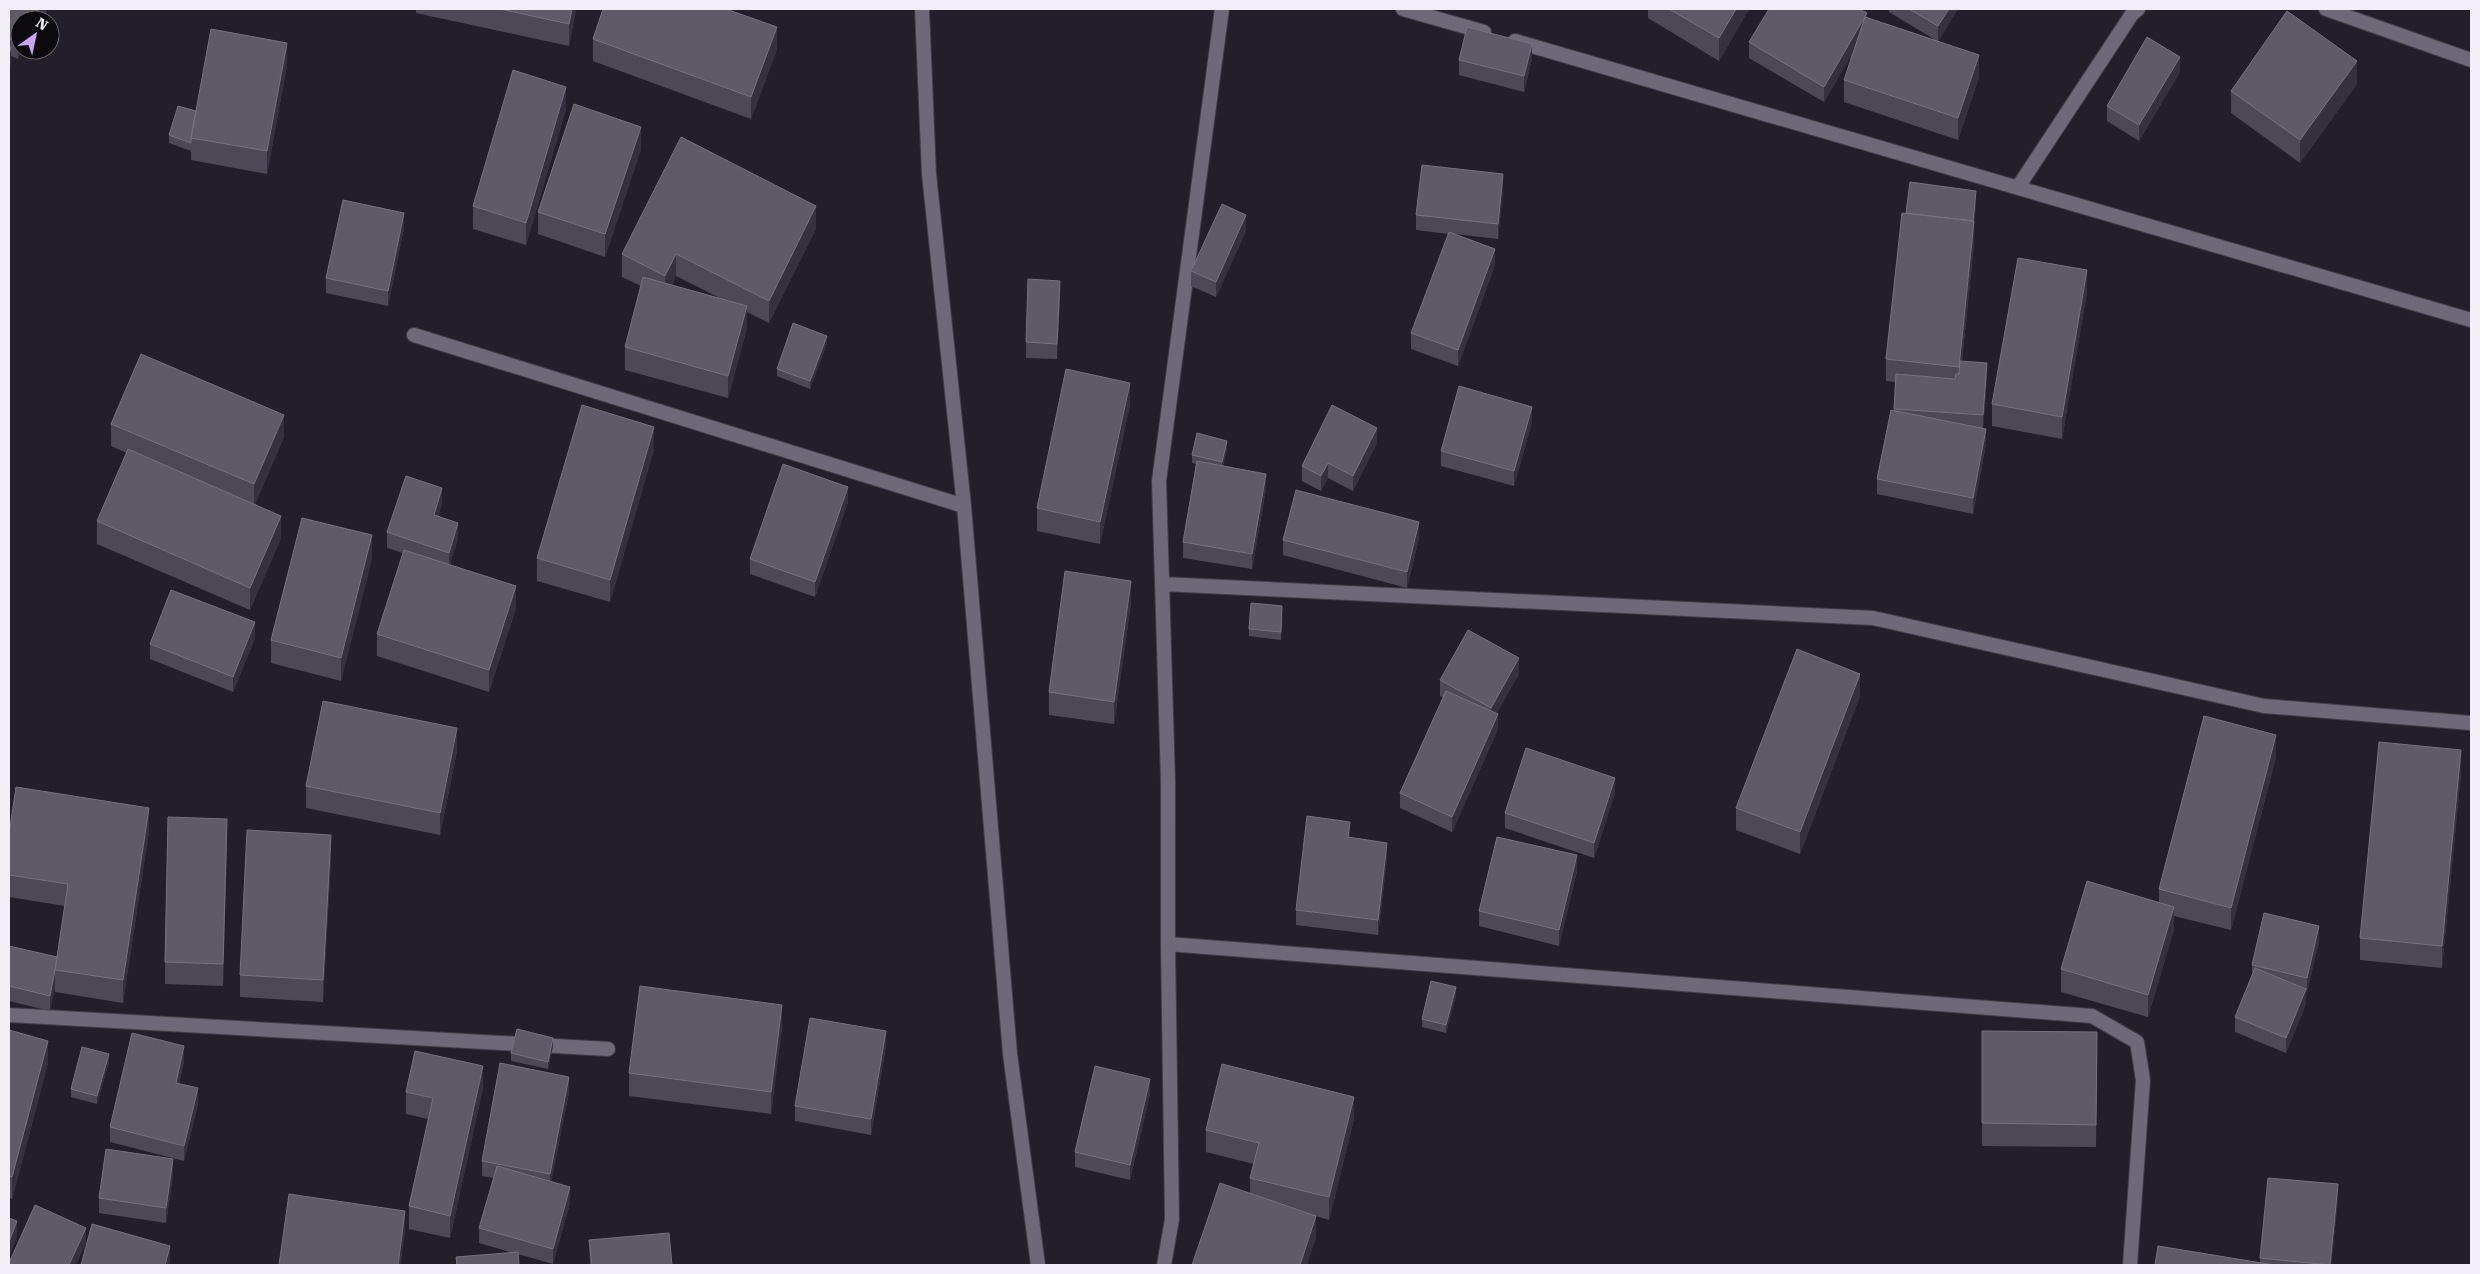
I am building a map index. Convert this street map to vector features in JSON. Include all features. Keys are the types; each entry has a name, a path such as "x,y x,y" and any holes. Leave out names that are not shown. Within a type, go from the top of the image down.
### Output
{"street":[{"path":"922,9 929,174 964,506 1010,1054 1038,1265"},
{"path":"1164,1265 1172,1219 1168,780 1158,481 1222,9"},
{"path":"1404,9 2471,320"},
{"path":"2018,187 2132,14 2138,9"},
{"path":"2326,9 2471,60"},
{"path":"414,335 964,506"},
{"path":"1162,584 1873,618 2264,706 2471,723"},
{"path":"1168,944 2092,1016 2137,1042 2139,1052 2143,1080 2130,1265"},
{"path":"9,1015 608,1049"}],"building":[{"path":"9,9 39,9 10,10 9,39"},
{"path":"500,9 572,9 569,24"},
{"path":"603,9 726,9 777,27 751,97 593,39"},
{"path":"1669,9 1736,9 1719,38"},
{"path":"1769,9 1859,9 1867,13 1824,87 1749,42"},
{"path":"1909,9 1949,9 1938,26"},
{"path":"2287,11 2357,61 2300,140 2231,91"},
{"path":"1865,17 1979,55 1958,118 1844,80"},
{"path":"1467,27 1532,44 1524,76 1459,60"},
{"path":"211,29 287,43 267,151 191,138"},
{"path":"2147,37 2180,57 2139,125 2107,106"},
{"path":"513,70 566,87 526,223 473,206"},
{"path":"574,104 641,127 605,234 538,212"},
{"path":"178,106 196,111 191,143 169,135"},
{"path":"681,137 816,206 769,301 676,254 665,276 622,254"},
{"path":"1422,165 1503,174 1498,224 1416,215"},
{"path":"1910,182 1976,191 1973,221 1906,213"},
{"path":"343,200 404,213 388,291 326,278"},
{"path":"1222,204 1246,215 1216,282 1191,271"},
{"path":"1902,213 1974,221 1959,367 1886,359"},
{"path":"1449,232 1495,249 1458,350 1411,333"},
{"path":"2018,258 2087,270 2062,417 1992,404"},
{"path":"643,277 747,306 728,376 625,347"},
{"path":"1028,279 1060,281 1057,344 1026,342"},
{"path":"793,323 827,336 810,381 777,369"},
{"path":"141,354 284,415 254,484 111,424"},
{"path":"1960,361 1987,363 1983,415 1894,409 1896,374 1955,379 1956,374 1959,374"},
{"path":"1066,369 1130,383 1100,522 1037,508"},
{"path":"1459,386 1532,407 1514,471 1441,451"},
{"path":"582,405 654,427 610,580 537,558"},
{"path":"1332,405 1377,428 1353,476 1328,463 1321,476 1302,466"},
{"path":"1891,410 1986,429 1973,498 1877,479"},
{"path":"1197,433 1227,441 1222,462 1192,455"},
{"path":"128,449 281,516 250,588 97,521"},
{"path":"1197,461 1266,474 1252,554 1183,542"},
{"path":"783,464 848,487 815,582 750,559"},
{"path":"406,476 442,488 434,515 458,523 449,553 387,532"},
{"path":"1296,490 1419,522 1407,572 1283,540"},
{"path":"302,518 372,535 341,658 271,640"},
{"path":"404,550 516,586 489,670 377,634"},
{"path":"1065,571 1131,581 1114,702 1049,692"},
{"path":"171,590 255,622 233,677 150,644"},
{"path":"1251,603 1282,606 1281,632 1249,629"},
{"path":"1468,630 1519,658 1491,708 1440,680"},
{"path":"1797,649 1860,674 1800,832 1736,808"},
{"path":"1446,691 1498,714 1452,817 1400,793"},
{"path":"323,701 457,728 440,813 306,786"},
{"path":"2204,716 2276,735 2231,908 2159,889"},
{"path":"2379,742 2461,750 2442,946 2360,938"},
{"path":"1526,748 1615,778 1594,843 1505,813"},
{"path":"16,787 149,808 123,980 55,970 68,884 9,875 9,834"},
{"path":"1307,816 1350,822 1348,837 1387,843 1378,920 1296,910"},
{"path":"168,817 227,819 223,964 165,962"},
{"path":"247,830 331,835 323,980 240,975"},
{"path":"1497,837 1577,855 1559,930 1479,911"},
{"path":"2087,881 2174,907 2148,995 2061,969"},
{"path":"2264,913 2319,926 2307,978 2252,965"},
{"path":"9,946 57,957 50,996 9,986"},
{"path":"2255,968 2306,989 2286,1038 2235,1017"},
{"path":"1431,981 1456,987 1446,1025 1422,1019"},
{"path":"640,986 782,1005 771,1092 629,1073"},
{"path":"810,1018 886,1031 871,1119 795,1106"},
{"path":"517,1029 553,1038 548,1062 511,1053"},
{"path":"9,1030 48,1041 12,1177 9,1176"},
{"path":"1982,1031 2097,1032 2096,1125 1982,1123"},
{"path":"132,1033 184,1046 176,1083 198,1088 184,1146 110,1127"},
{"path":"82,1047 109,1054 97,1096 71,1089"},
{"path":"415,1051 483,1066 450,1216 409,1206 433,1098 406,1092"},
{"path":"500,1063 569,1077 550,1174 482,1161"},
{"path":"1222,1064 1354,1097 1329,1197 1250,1178 1259,1143 1206,1130"},
{"path":"1095,1066 1150,1079 1130,1165 1075,1152"},
{"path":"106,1149 173,1159 166,1208 99,1198"},
{"path":"497,1166 570,1187 553,1249 479,1228"},
{"path":"2268,1178 2338,1184 2330,1265 2260,1258"},
{"path":"1220,1183 1316,1216 1300,1265 1192,1265"},
{"path":"289,1194 405,1211 398,1265 279,1265"},
{"path":"35,1205 86,1228 69,1265 9,1265"},
{"path":"9,1218 17,1221 9,1242"},
{"path":"92,1224 170,1246 165,1265 81,1265"},
{"path":"669,1233 672,1265 592,1265 589,1240"},
{"path":"2158,1246 2274,1265 2155,1265"},
{"path":"518,1252 519,1265 457,1265 456,1257"}]}
